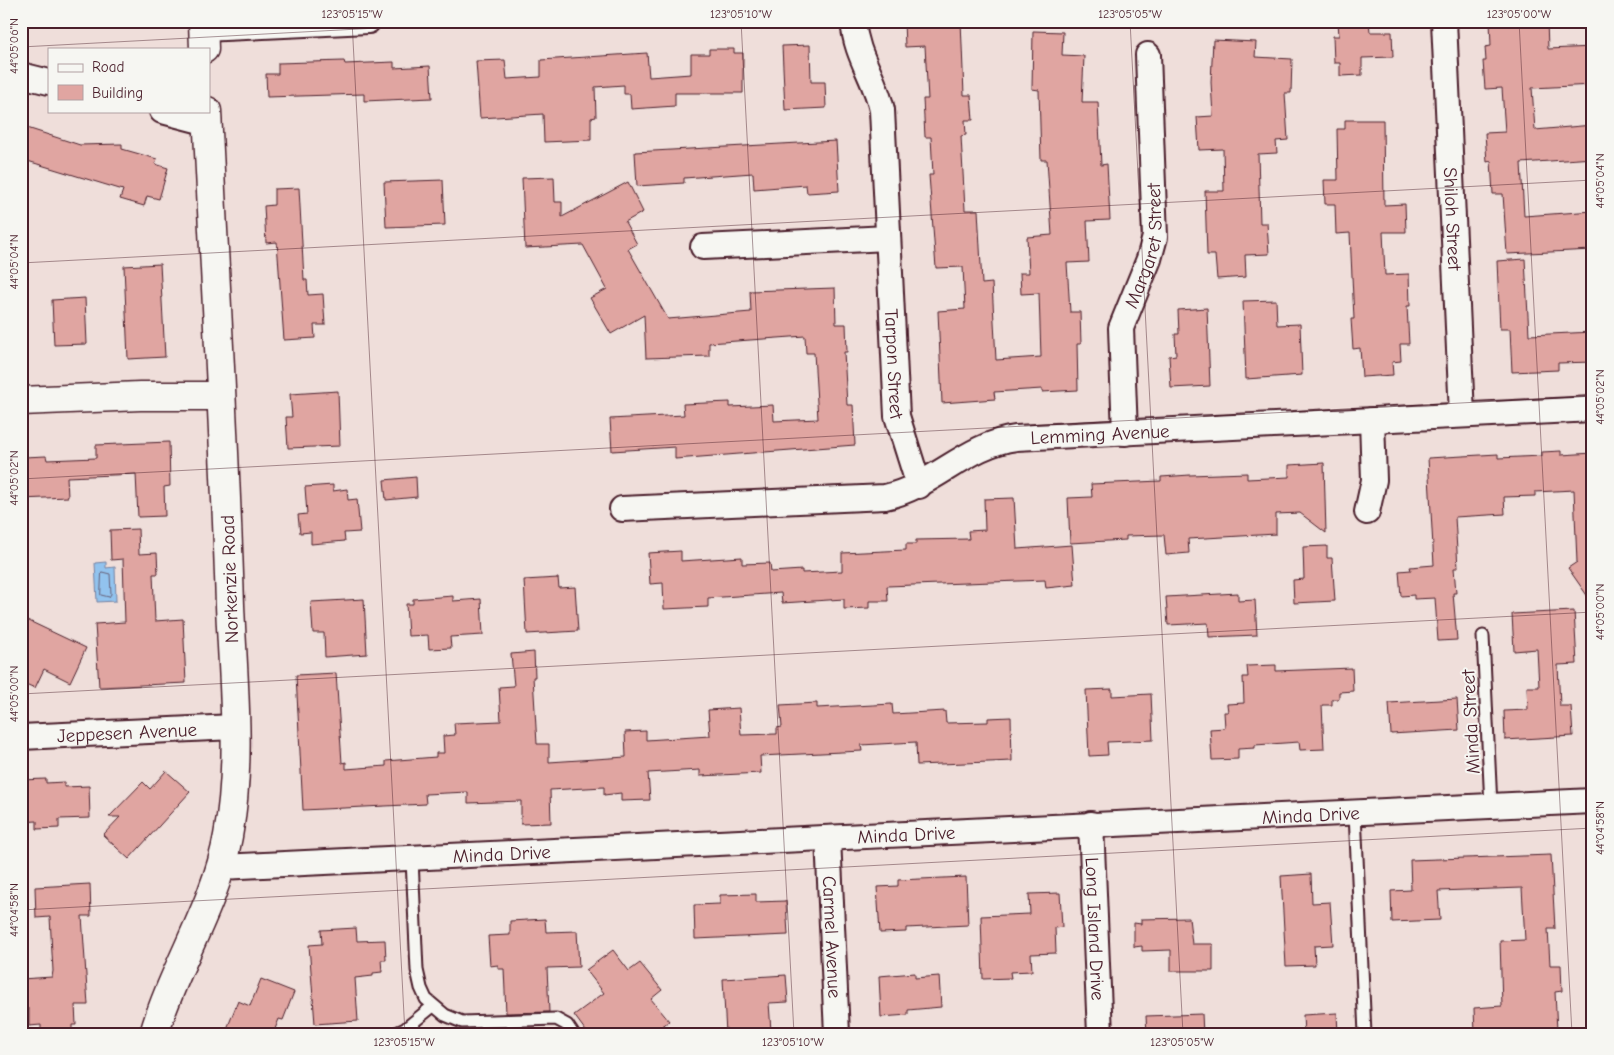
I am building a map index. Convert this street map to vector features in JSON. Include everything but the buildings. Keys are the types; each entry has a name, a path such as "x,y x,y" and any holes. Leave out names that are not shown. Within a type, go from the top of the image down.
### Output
{"street":[{"path":"203,33 368,21"},
{"name":"Tarpon Street","path":"853,21 856,44 875,83 882,110 898,416 919,486"},
{"name":"Shiloh Street","path":"1444,21 1462,416"},
{"name":"Margaret Street","path":"1125,433 1121,328 1150,259 1155,237 1148,55"},
{"path":"21,75 48,82"},
{"path":"170,112 207,117"},
{"name":"Norkenzie Road","path":"154,1034 164,999 221,867 233,797 234,727 207,117"},
{"path":"703,247 888,238"},
{"path":"21,401 140,396 220,396"},
{"name":"Lemming Avenue","path":"622,509 885,497 919,486 977,449 1002,440 1593,409"},
{"path":"1367,512 1374,480 1372,420"},
{"name":"Jeppesen Avenue","path":"21,737 234,727"},
{"name":"Minda Drive","path":"221,867 412,860 1091,824 1593,801"},
{"name":"Long Island Drive","path":"1091,824 1100,1034"},
{"name":"Carmel Avenue","path":"828,838 837,1034"}],"lane":[{"name":"Minda Street","path":"1483,636 1491,806"},
{"path":"1355,813 1365,1034"},
{"path":"412,860 418,979 426,999 444,1015 462,1022 556,1019 567,1026 573,1034"},
{"path":"394,1034 405,1029 433,1006"}],"water":[{"path":"106,562 106,568 115,567 116,601 97,602 95,563"}]}
